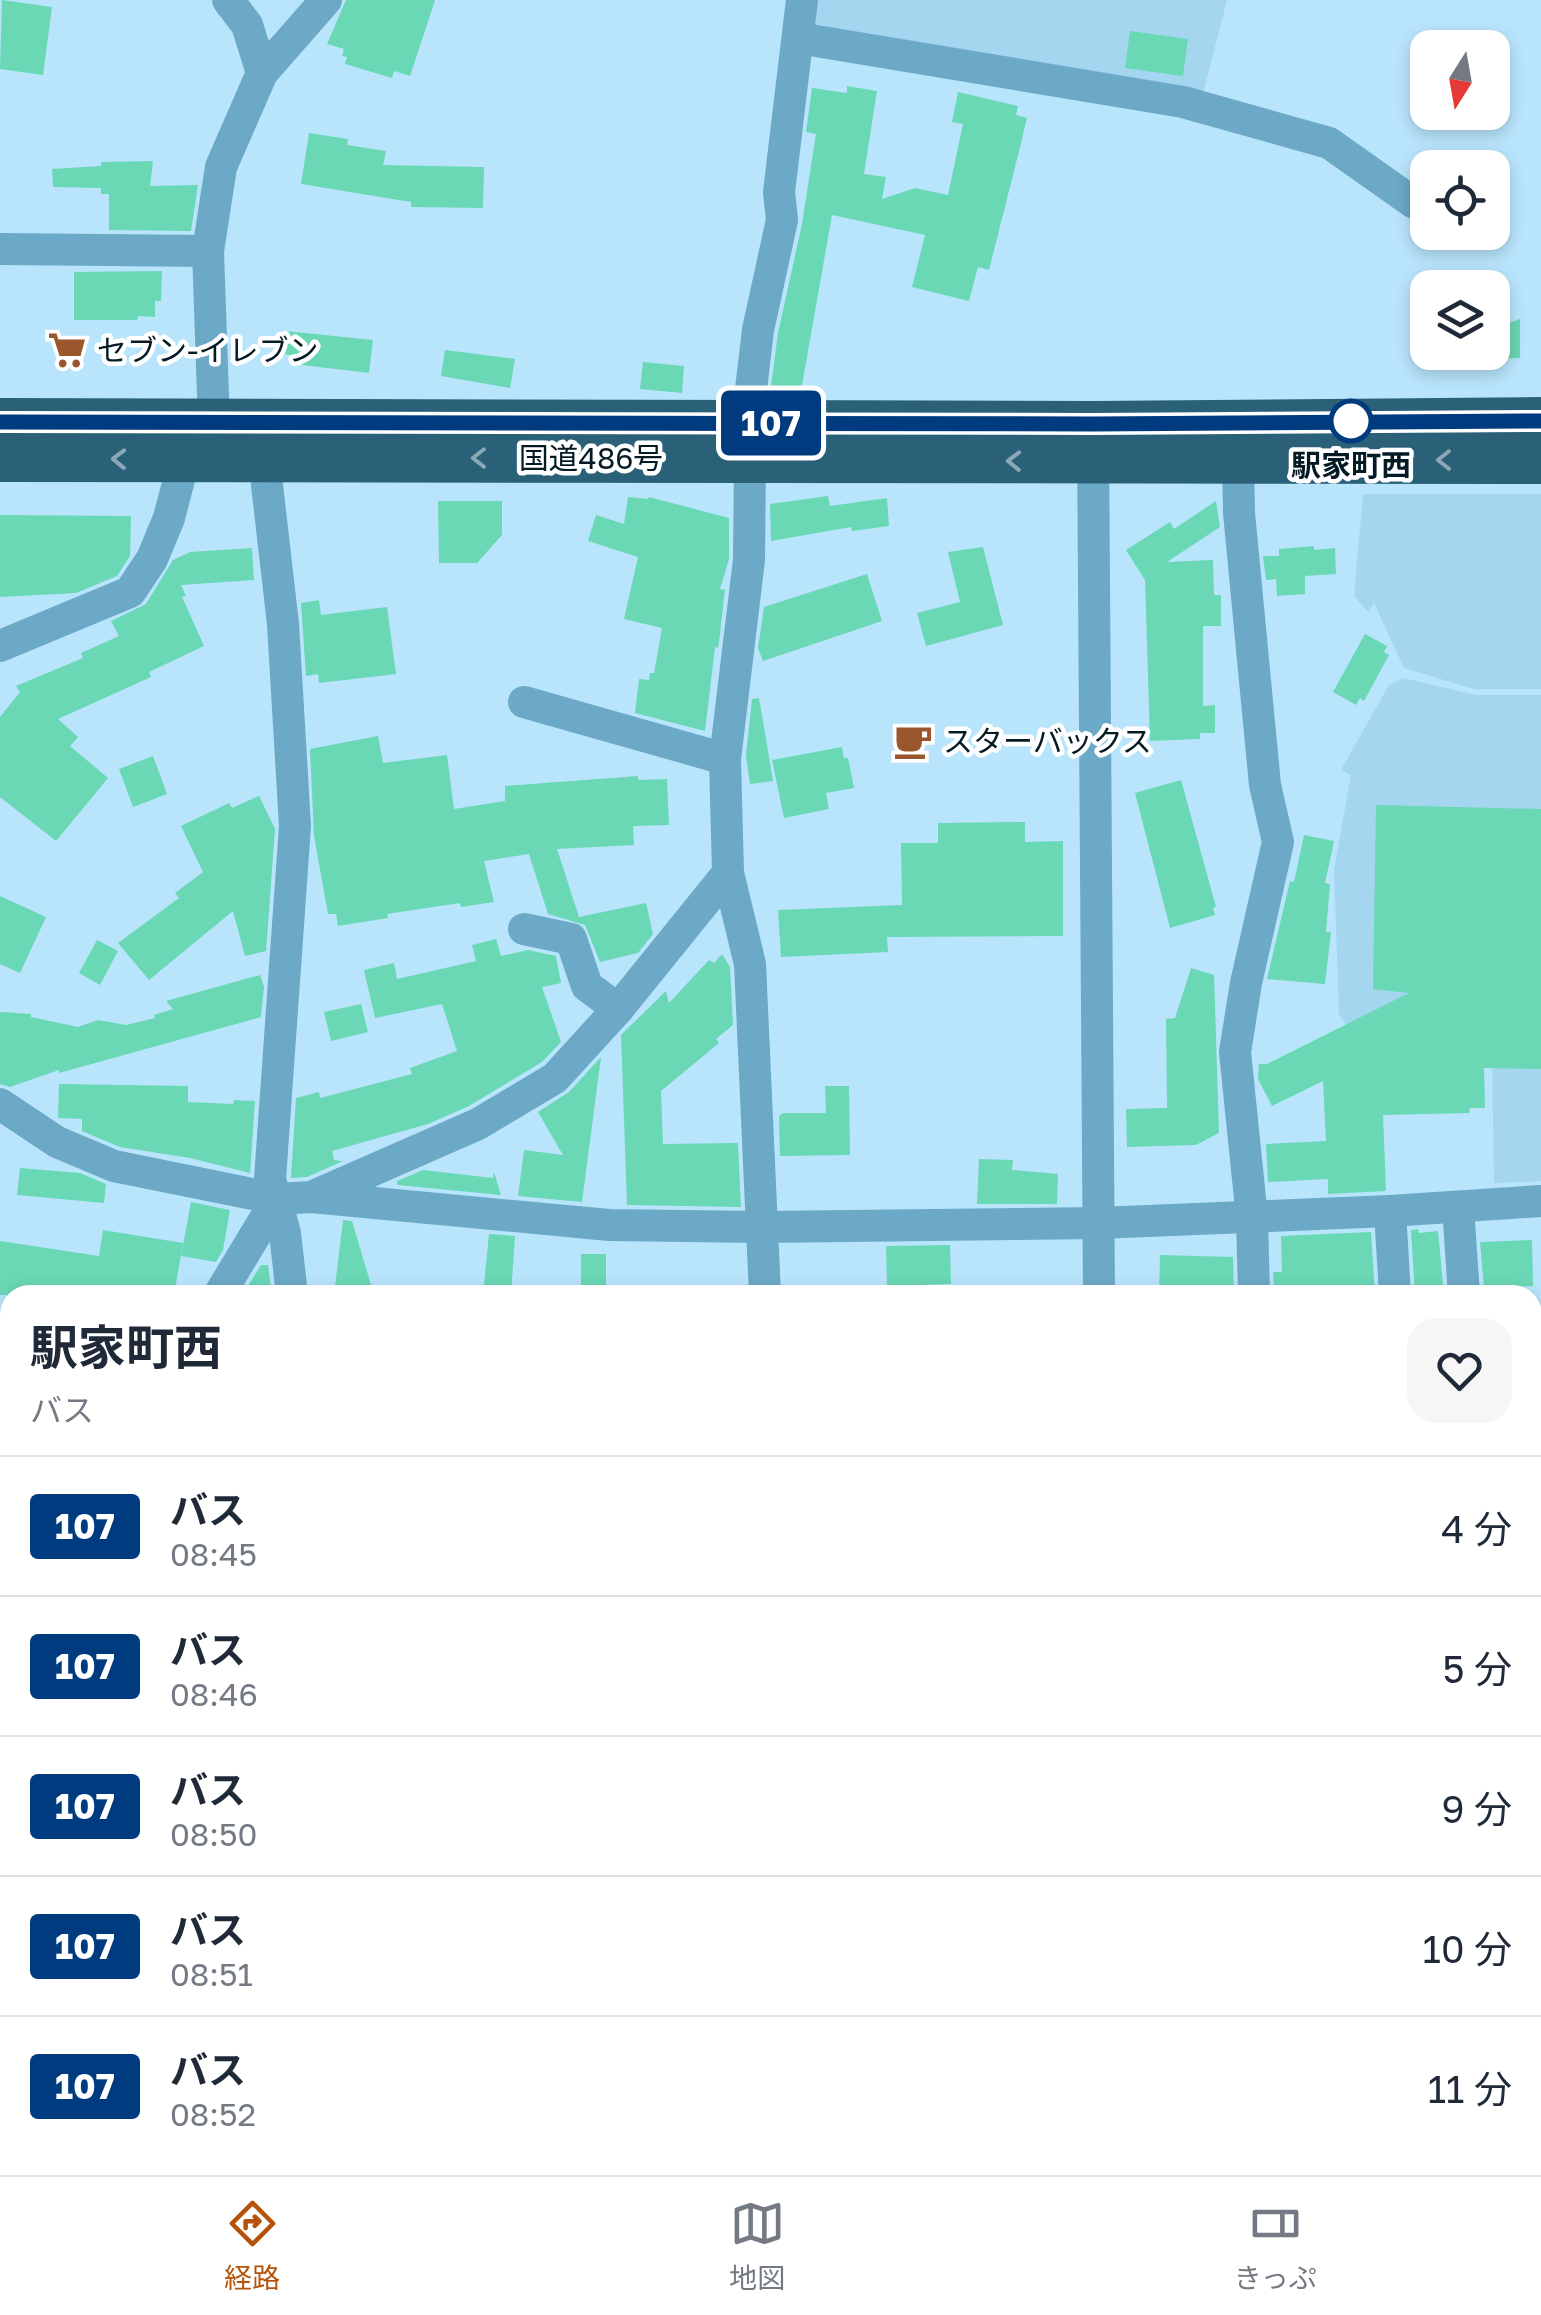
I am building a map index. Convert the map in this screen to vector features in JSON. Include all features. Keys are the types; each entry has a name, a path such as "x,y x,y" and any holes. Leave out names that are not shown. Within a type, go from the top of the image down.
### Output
{"highway":[{"name":"国道486号","path":"0,422 214,424 749,440 1093,443 1541,421"},
{"name":"国道486号","path":"0,458 264,459 749,440"},
{"name":"国道486号","path":"1093,443 1238,460 1541,460"}],"street":[{"path":"228,0 247,26 262,72"},
{"path":"0,646 130,592 152,559 184,460 214,424 208,251 221,167 262,72 326,0"},
{"path":"764,1285 750,964 728,872 725,759 748,560 749,440 758,330 782,220 780,192 802,0"},
{"path":"798,38 1183,102 1328,143 1410,200"},
{"path":"0,249 208,251"},
{"path":"214,424 264,459 282,624 295,826 270,1179 286,1233 291,1285"},
{"path":"1093,443 1099,1285"},
{"path":"1238,460 1239,513 1265,785 1278,842 1246,982 1236,1052 1252,1218 1254,1285"},
{"path":"524,702 725,759"},
{"path":"312,1197 478,1124 555,1078 618,1010 728,872"},
{"path":"524,929 570,939 587,986 618,1010"},
{"path":"0,1104 57,1142 114,1166 277,1200 312,1197 609,1226 1099,1223 1541,1201"},
{"path":"225,1285 277,1200"},
{"path":"1458,1206 1463,1285"},
{"path":"1390,1211 1394,1285"}],"shaded area":[{"path":"817,0 1227,0 1203,94 815,25"},
{"path":"1363,494 1541,494 1541,689 1474,689 1404,668 1374,603 1368,612 1354,596"},
{"path":"1403,678 1476,695 1541,695 1541,1181 1494,1183 1492,1055 1368,1061 1339,1014 1334,869 1351,775 1341,770 1389,685"}],"building":[{"path":"2,0 52,7 43,75 0,69"},
{"path":"346,0 435,0 410,76 394,71 392,78 345,64 344,49 327,44"},
{"path":"1130,31 1188,39 1183,76 1125,68"},
{"path":"847,86 877,91 864,174 886,177 882,199 915,188 948,195 963,124 952,122 958,92 1018,106 1016,115 1027,118 989,270 978,267 969,301 912,287 925,235 832,215 801,391 771,386 816,134 806,132 812,88 847,93"},
{"path":"309,133 348,139 347,145 386,151 383,165 484,167 483,208 411,207 411,202 301,184"},
{"path":"153,161 150,186 198,185 191,231 109,230 109,194 101,194 101,188 53,187 52,169 101,166 101,162"},
{"path":"162,271 161,301 155,301 155,317 74,320 74,272"},
{"path":"1520,319 1520,358 1510,358 1510,323"},
{"path":"286,331 373,340 369,373 302,365 302,356 283,354"},
{"path":"445,350 515,359 510,388 441,376"},
{"path":"643,362 684,366 682,393 640,389"},
{"path":"828,496 830,506 887,498 889,526 852,531 851,527 771,541 770,504"},
{"path":"628,497 649,497 729,518 729,559 720,589 725,590 705,731 635,713 639,679 649,680 650,673 654,673 662,628 624,619 638,557 588,541 596,515 624,524"},
{"path":"438,501 502,501 502,535 477,563 439,563"},
{"path":"1216,501 1220,527 1167,562 1213,560 1214,595 1221,595 1221,626 1203,626 1203,706 1215,705 1215,733 1200,733 1200,739 1150,741 1145,580 1126,550 1170,522 1174,529"},
{"path":"0,515 131,516 130,556 117,576 76,593 0,597"},
{"path":"1314,546 1314,550 1335,548 1336,574 1305,576 1305,594 1277,596 1276,579 1266,580 1263,556 1279,556 1279,549"},
{"path":"983,547 1003,625 926,646 917,613 960,602 948,552"},
{"path":"252,548 254,580 181,585 186,596 182,597 204,646 149,672 151,677 58,719 78,737 70,746 108,778 56,841 0,797 0,717 20,692 16,686 83,658 81,653 119,636 111,621 146,604 173,560 190,552"},
{"path":"867,574 882,621 763,661 758,648 764,607"},
{"path":"319,600 321,615 387,607 396,674 319,683 318,674 306,676 301,603"},
{"path":"1365,634 1387,646 1384,652 1389,655 1364,701 1360,698 1356,705 1333,692"},
{"path":"759,698 773,781 750,784 746,755 752,699"},
{"path":"378,736 383,763 447,755 454,809 505,801 505,786 638,776 638,780 667,779 669,825 633,826 634,845 557,849 579,917 646,903 653,934 638,953 600,962 585,925 548,914 529,854 484,861 494,902 387,914 388,918 338,926 336,914 328,914 314,836 310,749"},
{"path":"842,747 854,788 826,793 829,809 784,818 772,760"},
{"path":"153,756 167,794 133,807 119,769"},
{"path":"1181,780 1216,907 1215,915 1170,928 1135,793"},
{"path":"259,796 275,829 266,951 245,956 233,911 149,980 118,943 179,898 175,893 203,872 181,826 229,803 232,808"},
{"path":"1376,805 1541,809 1541,1069 1484,1068 1485,1108 1470,1108 1469,1113 1383,1115 1386,1191 1328,1194 1328,1179 1268,1182 1266,1144 1326,1141 1323,1081 1272,1106 1258,1079 1259,1064 1267,1064 1409,993 1373,989"},
{"path":"1025,822 1025,842 1063,841 1063,936 887,937 888,952 781,957 778,910 902,905 901,843 938,843 938,823"},
{"path":"1304,835 1334,841 1325,883 1330,884 1326,932 1331,932 1325,984 1267,979"},
{"path":"0,896 46,917 20,973 0,964"},
{"path":"496,939 501,956 528,950 556,956 561,983 542,987 561,1042 542,1062 469,1106 428,1124 332,1151 334,1160 343,1161 307,1177 291,1178 296,1098 319,1092 320,1098 412,1074 410,1068 457,1051 442,1004 375,1018 364,970 394,963 397,979 476,961 472,945"},
{"path":"97,940 118,951 100,985 79,973"},
{"path":"722,954 730,967 733,1025 716,1039 719,1043 661,1091 663,1144 738,1143 741,1207 627,1205 621,1035 666,991 669,1003 709,960 714,963"},
{"path":"1191,968 1214,975 1219,1133 1196,1145 1127,1147 1126,1109 1167,1108 1166,1019 1175,1018"},
{"path":"260,975 264,987 261,1017 59,1070 10,1087 0,1084 0,1012 31,1014 78,1027 98,1020 126,1025 173,1009 166,1001"},
{"path":"361,1004 368,1032 331,1041 324,1012"},
{"path":"601,1057 582,1202 518,1196 524,1150 563,1155 538,1112 569,1092"},
{"path":"59,1084 188,1086 188,1102 255,1101 250,1173 120,1147 82,1131 82,1119 58,1118"},
{"path":"825,1086 849,1086 850,1155 780,1156 779,1116 826,1113"},
{"path":"979,1159 1013,1160 1012,1170 1058,1174 1057,1204 977,1204"},
{"path":"20,1168 80,1173 106,1184 104,1203 17,1195"},
{"path":"423,1170 493,1178 494,1172 501,1195 397,1185 397,1181"},
{"path":"191,1202 230,1210 223,1250 216,1262 181,1256"},
{"path":"343,1220 352,1221 371,1285 335,1285"},
{"path":"103,1230 183,1243 176,1285 0,1285 0,1241 99,1256"},
{"path":"1411,1230 1438,1231 1443,1285 1414,1285"},
{"path":"1371,1232 1374,1285 1274,1285 1273,1272 1282,1272 1281,1236"},
{"path":"489,1234 515,1236 512,1285 484,1285"},
{"path":"1532,1240 1533,1285 1484,1285 1480,1242"},
{"path":"950,1245 951,1284 887,1285 886,1246"},
{"path":"581,1254 606,1254 606,1285 581,1285"},
{"path":"1160,1255 1233,1257 1234,1285 1159,1285"},
{"path":"261,1265 268,1265 271,1285 249,1284"}],"bus line":[{"name":"107","path":"0,422 1541,421"}],"place":[{"name":"セブン-イレブン","path":"67,350"},
{"name":"駅家町西","path":"1351,421"},
{"name":"スターバックス","path":"913,741"}]}
